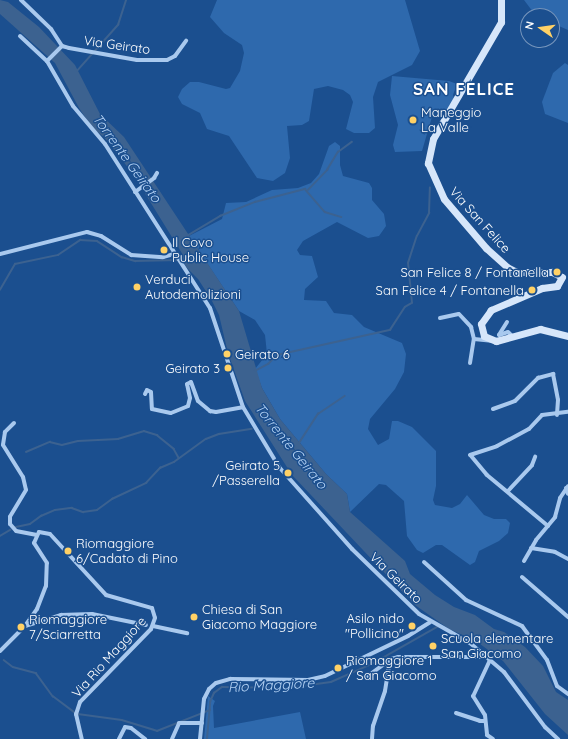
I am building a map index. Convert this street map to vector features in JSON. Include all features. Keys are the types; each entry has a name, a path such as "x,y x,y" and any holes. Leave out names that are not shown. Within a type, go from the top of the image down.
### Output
{"street":[{"path":"21,0 51,29 61,46 48,60"},
{"name":"Via San Felice","path":"494,341 486,338 481,330 482,321 488,313 537,290 557,286 562,277 552,272 517,272 502,262 444,199 428,163 433,139 501,22 501,0"},
{"name":"Via Geirato","path":"20,36 48,60 73,106 105,144 180,265 214,315 243,407 272,456 308,501 352,549 419,614 442,630 470,643 504,672 545,727 558,739"},
{"name":"Via Geirato","path":"61,46 137,60 167,60 175,56 186,41"},
{"path":"135,192 154,178 157,173"},
{"path":"0,254 87,232 101,236 131,255 163,257 174,255"},
{"path":"440,318 459,314 471,327 474,339 470,363"},
{"path":"506,322 499,335 508,332 512,336"},
{"path":"474,339 494,341 540,329 568,336"},
{"path":"493,409 515,402 538,378 552,374 558,400 557,415"},
{"path":"145,394 147,390 151,392 152,409 172,413 188,406 190,398 187,386 191,382 198,400 210,411 216,412 243,407"},
{"path":"548,526 487,475 470,455 497,446 529,429 542,415 557,415 568,412"},
{"path":"0,651 25,626 41,599 48,573 47,563 34,543 36,535 20,533 10,524 10,516 26,493 26,485 5,449 5,432 14,424"},
{"path":"0,429 5,432"},
{"path":"508,491 532,465 534,457"},
{"path":"567,487 568,494"},
{"path":"524,561 531,548 555,517 560,498 567,487"},
{"name":"Via Rio Maggiore","path":"36,535 41,531 50,534 106,595 151,607 155,615 153,626 85,694 74,714 82,739"},
{"path":"531,548 555,552 568,559"},
{"path":"424,562 466,600 522,626 547,660 556,686 568,694"},
{"path":"522,577 568,617"},
{"path":"25,626 61,615 92,614 146,625"},
{"path":"200,739 204,699 209,689 216,683 230,679 308,680 325,676 408,636 431,622"},
{"path":"153,626 187,633"},
{"path":"365,678 390,659 486,657"},
{"path":"372,739 373,726 386,691 390,659"},
{"path":"490,660 473,696 482,708 487,735 493,739"},
{"path":"456,713 480,721 485,720"},
{"path":"172,739 180,722 202,723"},
{"path":"119,739 122,728 127,727 145,739"}],"shaded area":[{"path":"217,0 405,0 420,51 412,65 378,82 373,97 375,128 369,133 354,133 346,129 353,102 350,95 343,90 328,86 314,89 309,121 302,125 287,126 290,158 285,173 273,181 257,178 229,136 207,129 200,113 182,104 178,97 182,89 190,82 199,82 226,89 230,88 240,71 244,53 242,45 224,33 210,17"},
{"path":"524,0 568,0 568,30 560,26 560,8 530,8"},
{"path":"565,63 568,65 568,123 545,114 542,102 553,73"},
{"name":"Maneggio La Valle","path":"392,76 449,81 457,84 453,95 454,99 448,109 434,110 422,151 395,152 393,145 398,125 390,95"},
{"path":"335,142 340,146 340,165 343,176 369,183 372,188 372,200 384,214 386,226 379,236 368,238 337,222 303,241 297,250 300,255 312,256 318,277 305,289 304,300 326,301 334,313 352,315 364,327 402,343 406,354 404,372 395,389 370,419 368,429 378,445 389,439 392,421 398,421 412,427 436,451 436,486 433,500 435,505 452,508 460,504 467,495 484,515 494,519 506,519 510,523 508,533 499,541 479,551 475,562 470,565 442,545 436,545 423,553 417,550 407,536 404,501 386,485 379,484 350,512 347,494 326,474 280,419 262,388 255,369 267,354 265,335 255,320 239,311 189,236 222,219 226,203 246,202 272,190 298,188 311,183 319,174 329,146"},
{"path":"208,696 215,701 213,706 214,728 300,712 306,739 204,739"}],"water":[{"name":"Torrente Geirato","path":"0,0 8,2 39,27 75,65 100,114 124,137 239,311 262,388 280,419 326,474 347,494 350,512 405,561 410,574 435,595 454,607 475,615 494,629 504,632 525,647 543,666 556,692 568,700 568,735 545,714 503,661 476,641 449,629 415,605 292,475 245,401 228,353 219,315 211,299 198,279 187,268 181,258 183,255 133,174 104,137 93,129 79,108 55,63 0,14"}],"waterway":[{"path":"77,71 118,25 126,0"},
{"path":"308,190 327,170 338,152 352,142"},
{"path":"255,371 268,364 277,355 390,330 405,307 412,303 408,263 417,236 429,213 430,188"},
{"path":"187,236 220,216 255,202 305,189 325,212 341,217"},
{"path":"0,290 15,264 58,255 80,240 97,241 122,257 135,261 179,260"},
{"path":"299,443 318,414 345,396"},
{"path":"16,527 30,524 41,516 55,510 72,508 83,512 97,510 112,499 146,483 160,468 174,462 206,439 219,434 252,429"},
{"path":"26,452 50,442 62,445 78,441 118,439 144,431 157,435 174,449 179,458"},
{"path":"0,536 10,530"},
{"name":"Rio Maggiore","path":"207,739 210,702 214,693 222,687 288,688 331,682 372,664 439,626"},
{"path":"4,660 13,667 36,673 53,696 74,712"},
{"path":"78,714 122,720 157,731 210,710"}],"place":[{"name":"Maneggio La Valle","path":"413,120"},
{"name":"Il Covo Public House","path":"164,250"},
{"name":"San Felice 8 / Fontanella","path":"557,272"},
{"name":"Verduci Autodemolizioni","path":"137,287"},
{"name":"San Felice 4 / Fontanella","path":"532,290"},
{"name":"Geirato 6","path":"227,354"},
{"name":"Geirato 3","path":"228,368"},
{"name":"Geirato 5 /Passerella","path":"288,473"},
{"name":"Riomaggiore 6/Cadato di Pino","path":"68,551"},
{"name":"Chiesa di San Giacomo Maggiore","path":"194,617"},
{"name":"Asilo nido \"Pollicino\"","path":"412,626"},
{"name":"Riomaggiore 7/Sciarretta","path":"21,627"},
{"name":"Scuola elementare San Giacomo","path":"433,646"},
{"name":"Riomaggiore 1 / San Giacomo","path":"338,668"}],"district":[{"name":"SAN FELICE","path":"464,89"}]}
